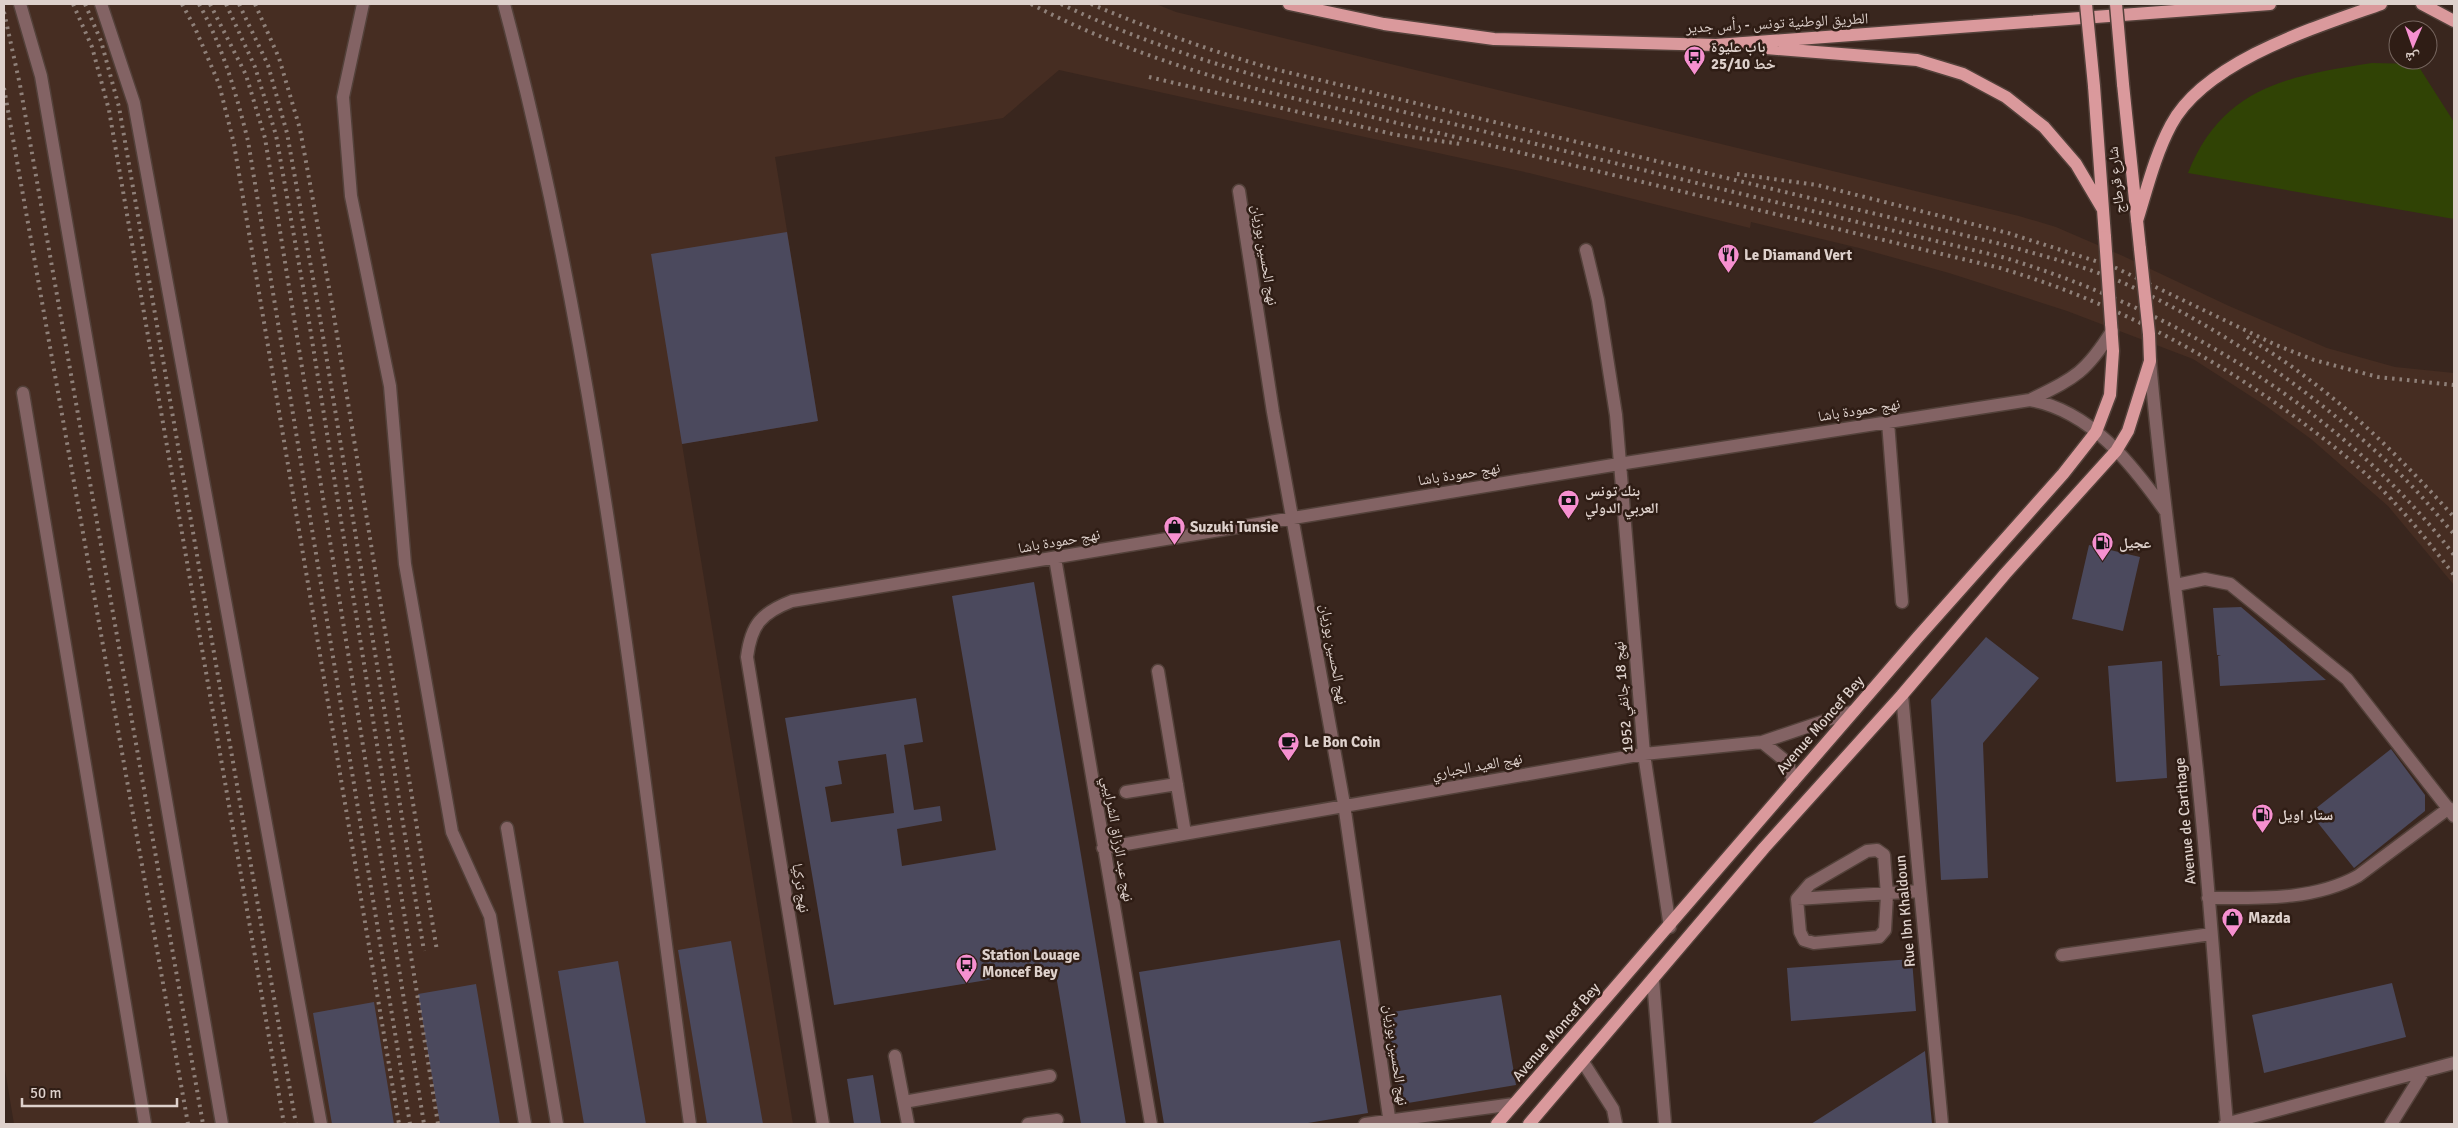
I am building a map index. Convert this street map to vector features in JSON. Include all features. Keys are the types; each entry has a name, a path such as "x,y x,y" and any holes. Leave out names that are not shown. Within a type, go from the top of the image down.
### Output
{"main road":[{"name":"الطريق الوطنية تونس - رأس جدير","path":"1289,4 1384,24 1494,40 1716,45 2270,4"},
{"name":"Avenue Moncef Bey","path":"1497,1124 1670,927 1918,637 2063,474 2096,432 2110,395 2114,351 2086,4"},
{"name":"شارع قرطاج","path":"2116,4 2150,357"},
{"path":"2137,221 2152,168 2172,123 2201,88 2239,61 2326,24 2381,4"},
{"path":"2422,4 2454,22"},
{"path":"1716,45 1916,60 1963,74 2006,97 2044,127 2076,164 2102,208"},
{"path":"1530,1124 1764,848 1902,695 2005,574 2116,452 2128,431 2150,357"}],"street":[{"path":"20,4 41,76 222,1124"},
{"path":"101,4 134,103 321,1124"},
{"path":"363,4 343,97 351,196 390,386 406,564 452,832 490,916 525,1124"},
{"path":"504,4 533,110 588,400 644,770 690,1124"},
{"name":"نهج الحسين بوزيان","path":"1239,191 1273,412 1294,517 1344,804 1390,1122"},
{"name":"نهج 18 جانفي 1952","path":"1586,250 1598,300 1616,415 1644,754 1670,927"},
{"path":"2030,400 2078,375 2098,352 2111,327"},
{"name":"شارع قرطاج","path":"2150,357 2166,514"},
{"path":"23,392 145,1124"},
{"name":"نهج حمودة باشا","path":"747,657 754,627 775,608 792,601 1619,464 2030,400 2063,408 2096,432 2143,481 2166,514"},
{"path":"1888,422 1902,602"},
{"name":"Avenue de Carthage","path":"2166,514 2195,754 2226,1124"},
{"name":"نهج عبد الرزاق الشرايبي","path":"1055,558 1151,1124"},
{"path":"2176,585 2196,580 2215,579 2230,584 2347,679 2451,812 2358,876 2343,884 2313,894 2208,898"},
{"name":"نهج تركيا","path":"747,657 823,1124"},
{"path":"1158,671 1185,833"},
{"name":"Rue Ibn Khaldoun","path":"1902,695 1942,1124"},
{"name":"نهج العيد الجباري","path":"1103,848 1344,804 1644,754 1762,742 1854,711"},
{"path":"1762,742 1788,763 1793,782"},
{"path":"1126,792 1177,784"},
{"path":"507,828 557,1124"},
{"path":"1877,850 1884,855 1887,895 1885,930 1879,937 1814,943 1804,940 1800,932 1797,899 1810,884 1867,851 1877,850"},
{"path":"1797,899 1887,895 1920,891"},
{"path":"2062,955 2211,934"},
{"path":"1653,980 1665,1124"},
{"path":"895,1056 908,1124"},
{"path":"1583,1062 1613,1108 1616,1124"},
{"path":"2226,1124 2454,1064"},
{"path":"2391,1124 2424,1071"},
{"path":"904,1102 1050,1076"},
{"path":"1365,1124 1514,1104"},
{"path":"1028,1124 1057,1120"}],"shaded area":[{"path":"4,4 1156,4 1176,12 2019,216 2056,227 2229,306 2327,348 2395,367 2454,373 2454,585 2388,506 2311,439 2266,406 2193,359 2067,311 1949,273 1859,248 1751,222 1750,228 1529,173 1059,70 1003,118 775,157 818,421 682,444 793,1124 14,1124 4,1064"}],"green space":[{"path":"2372,63 2388,63 2388,70 2421,70 2454,122 2454,219 2188,173 2203,144 2220,121 2240,103 2262,90 2287,81 2313,73"}],"building":[{"path":"787,232 818,421 682,444 651,254"},
{"path":"2089,545 2140,557 2123,631 2072,619"},
{"path":"1034,582 1126,1124 1081,1124 1055,969 834,1005 785,718 916,698 923,742 904,745 914,810 940,806 942,821 897,829 902,866 996,850 952,596","holes":["886,754 894,813 831,822 825,787 842,784 838,761"]},
{"path":"2241,607 2326,680 2220,686 2218,656 2221,655 2217,655 2213,608"},
{"path":"1986,637 2039,678 1983,743 1988,878 1941,880 1931,700"},
{"path":"2162,661 2167,778 2116,782 2108,666"},
{"path":"2391,749 2425,795 2425,811 2354,868 2310,813"},
{"path":"1340,940 1368,1113 1302,1124 1164,1124 1139,972"},
{"path":"731,941 763,1124 707,1124 678,950"},
{"path":"1912,959 1916,1011 1791,1021 1787,968"},
{"path":"618,961 646,1124 584,1124 558,971"},
{"path":"2392,983 2406,1037 2264,1073 2252,1015"},
{"path":"476,984 500,1124 440,1124 418,994"},
{"path":"1501,995 1516,1085 1402,1104 1386,1013"},
{"path":"374,1002 394,1124 332,1124 313,1013"},
{"path":"1925,1051 1932,1124 1811,1124"},
{"path":"873,1075 881,1124 854,1124 847,1079"}],"railway":[{"path":"73,4 92,47 109,110 284,1124"},
{"path":"85,4 101,41 119,107 296,1124"},
{"path":"182,4 195,28 219,84 234,144 399,1124"},
{"path":"199,4 208,20 228,71 248,141 410,1124"},
{"path":"210,4 246,75 265,138 424,1124"},
{"path":"226,4 255,67 276,135 307,309 438,1124"},
{"path":"239,4 268,65 287,133 318,306 424,951"},
{"path":"255,4 279,58 300,129 332,304 437,951"},
{"path":"1031,4 1088,31 1145,54 1204,74 1264,91 2000,268 2042,281 2083,297 2163,334 2239,379 2311,429 2382,489 2416,527 2454,575"},
{"path":"1061,4 1086,16 1163,46 1268,79 2002,257 2067,279 2130,305 2192,336 2252,372 2308,411 2361,455 2410,503 2454,555"},
{"path":"1091,4 1179,39 1270,68 2005,245 2098,273 2128,285 2203,324 2240,347 2310,396 2406,480 2454,534"},
{"path":"4,12 20,85 203,1124"},
{"path":"1149,77 1397,135 1461,144"},
{"path":"4,88 188,1124"},
{"path":"1737,174 1817,185 2008,233 2114,267 2276,345 2314,360 2378,377 2454,385"},
{"path":"2247,337 2300,372 2365,426 2420,480 2454,517"}],"place":[{"name":"باب عليوة خط 25/10","path":"1695,75"},
{"name":"Le Diamand Vert","path":"1728,274"},
{"name":"بنك تونس العربي الدولي","path":"1569,519"},
{"name":"Suzuki Tunsie","path":"1174,546"},
{"name":"عجيل","path":"2103,562"},
{"name":"Le Bon Coin","path":"1288,761"},
{"name":"ستار اويل","path":"2262,834"},
{"name":"Mazda","path":"2232,937"},
{"name":"Station Louage Moncef Bey","path":"966,983"}]}
